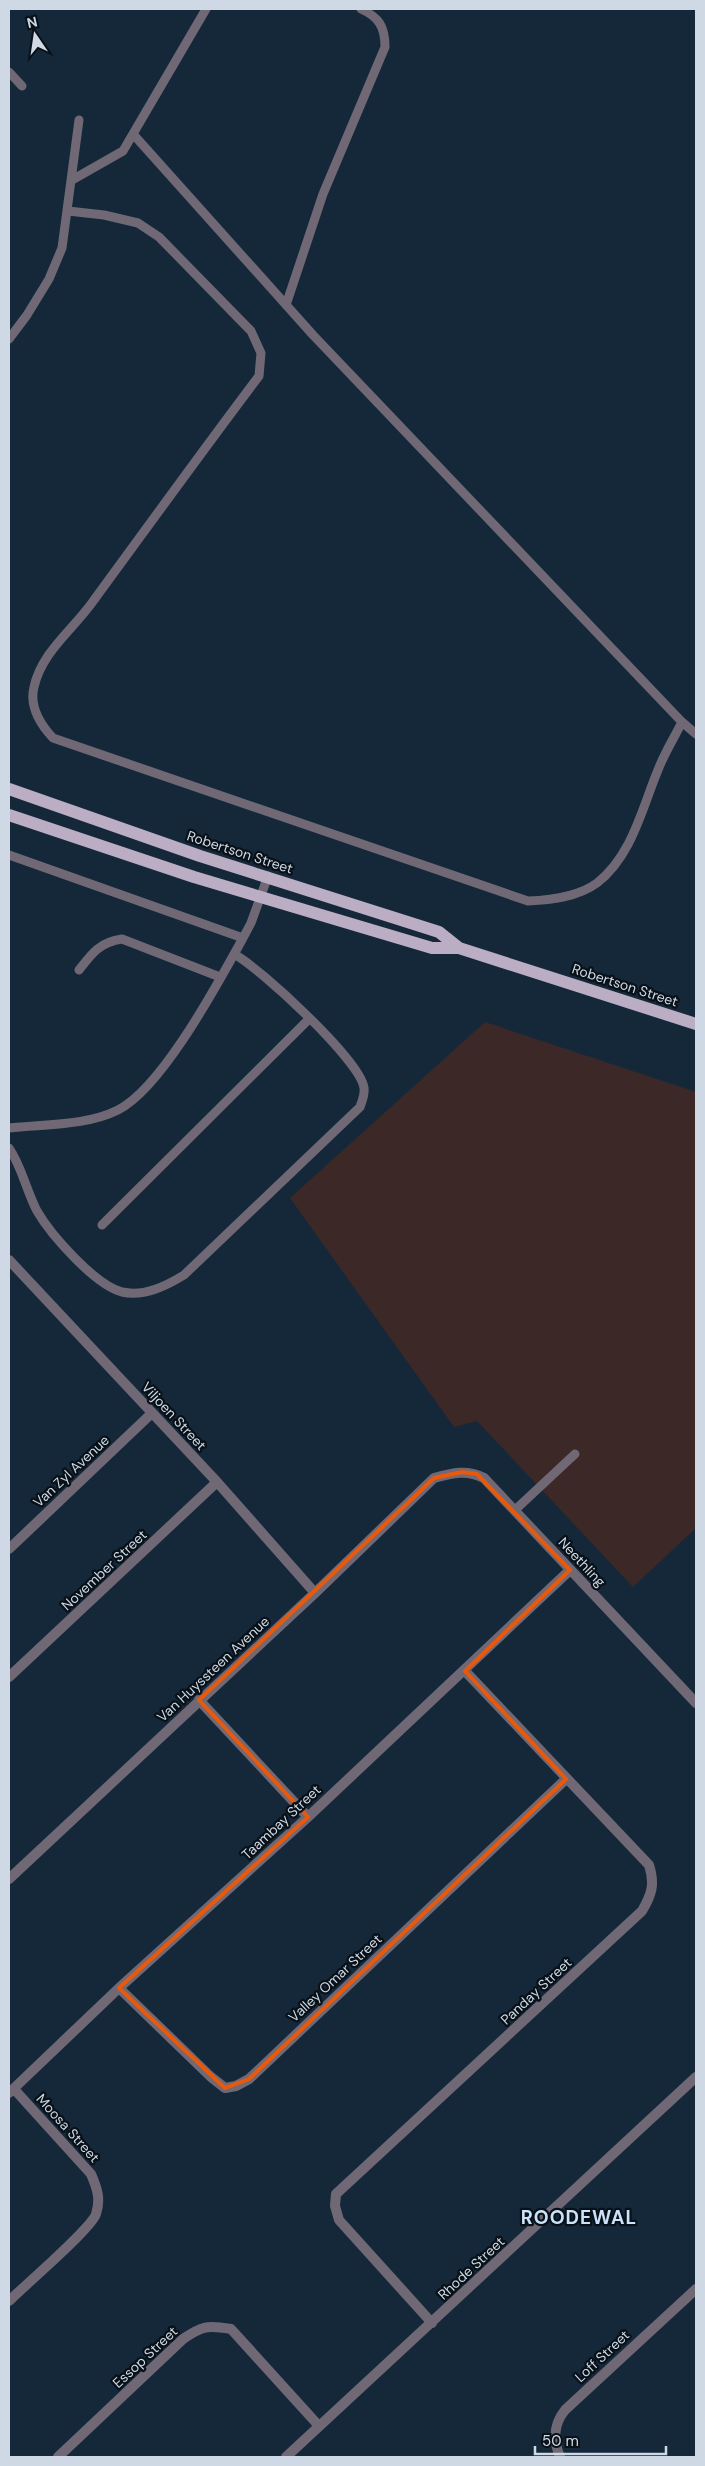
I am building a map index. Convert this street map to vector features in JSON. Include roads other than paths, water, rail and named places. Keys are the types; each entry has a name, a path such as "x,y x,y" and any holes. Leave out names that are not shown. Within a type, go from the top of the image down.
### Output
{"main road":[{"name":"Robertson Street","path":"9,789 200,856 268,876 438,932 459,948"},
{"name":"Robertson Street","path":"9,815 194,877 432,948 459,948 696,1024"}],"street":[{"name":"Viljoen Street","path":"9,1260 217,1482 316,1593"},
{"name":"Van Zyl Avenue","path":"9,1549 152,1413"},
{"name":"Neethling","path":"434,1478 462,1472 476,1474 484,1478 696,1703"},
{"name":"Van Huyssteen Avenue","path":"9,1878 316,1593 434,1478"},
{"name":"November Street","path":"9,1678 217,1482"},
{"name":"Taambay Street","path":"11,2091 118,1988 308,1817 570,1570"},
{"name":"Panday Street","path":"432,2322 339,2220 335,2206 336,2194 642,1911 652,1894 654,1879 649,1865 465,1671"},
{"path":"199,1700 308,1817"},
{"name":"Valley Omar Street","path":"118,1988 211,2077 225,2088 236,2086 249,2079 566,1779"},
{"name":"Rhode Street","path":"286,2457 696,2077"},
{"name":"Moosa Street","path":"9,2301 96,2217 100,2201 91,2174 11,2091"},
{"name":"Loff Street","path":"560,2457 554,2433 557,2419 564,2410 696,2289"},
{"name":"Essop Street","path":"58,2457 183,2339 200,2327 212,2326 231,2329 319,2426"}],"lane":[{"path":"72,180 123,151 206,9"},
{"path":"286,306 323,194 354,126 385,47 382,26 374,15 360,9"},
{"path":"9,72 22,86"},
{"path":"9,339 27,315 49,279 62,248 78,120"},
{"path":"133,134 286,306 682,722 696,734"},
{"path":"68,211 104,215 138,223 158,237 251,331 261,353 259,376 164,502 93,603 58,640 42,668 34,687 36,716 53,738 528,901 551,900 564,897 597,883 624,853 658,768 682,722"},
{"path":"9,855 243,938"},
{"path":"9,1128 94,1118 118,1110 140,1094 164,1068 234,954 243,938 268,876"},
{"path":"79,970 96,948 108,940 122,939 220,977"},
{"path":"9,1148 18,1162 38,1211 60,1241 106,1285 123,1292 142,1292 164,1287 184,1275 360,1107 364,1087 348,1060 309,1019 261,972 234,954"},
{"path":"102,1225 309,1019"},
{"path":"515,1510 575,1454"}],"district":[{"name":"ROODEWAL","path":"579,2217"}]}
